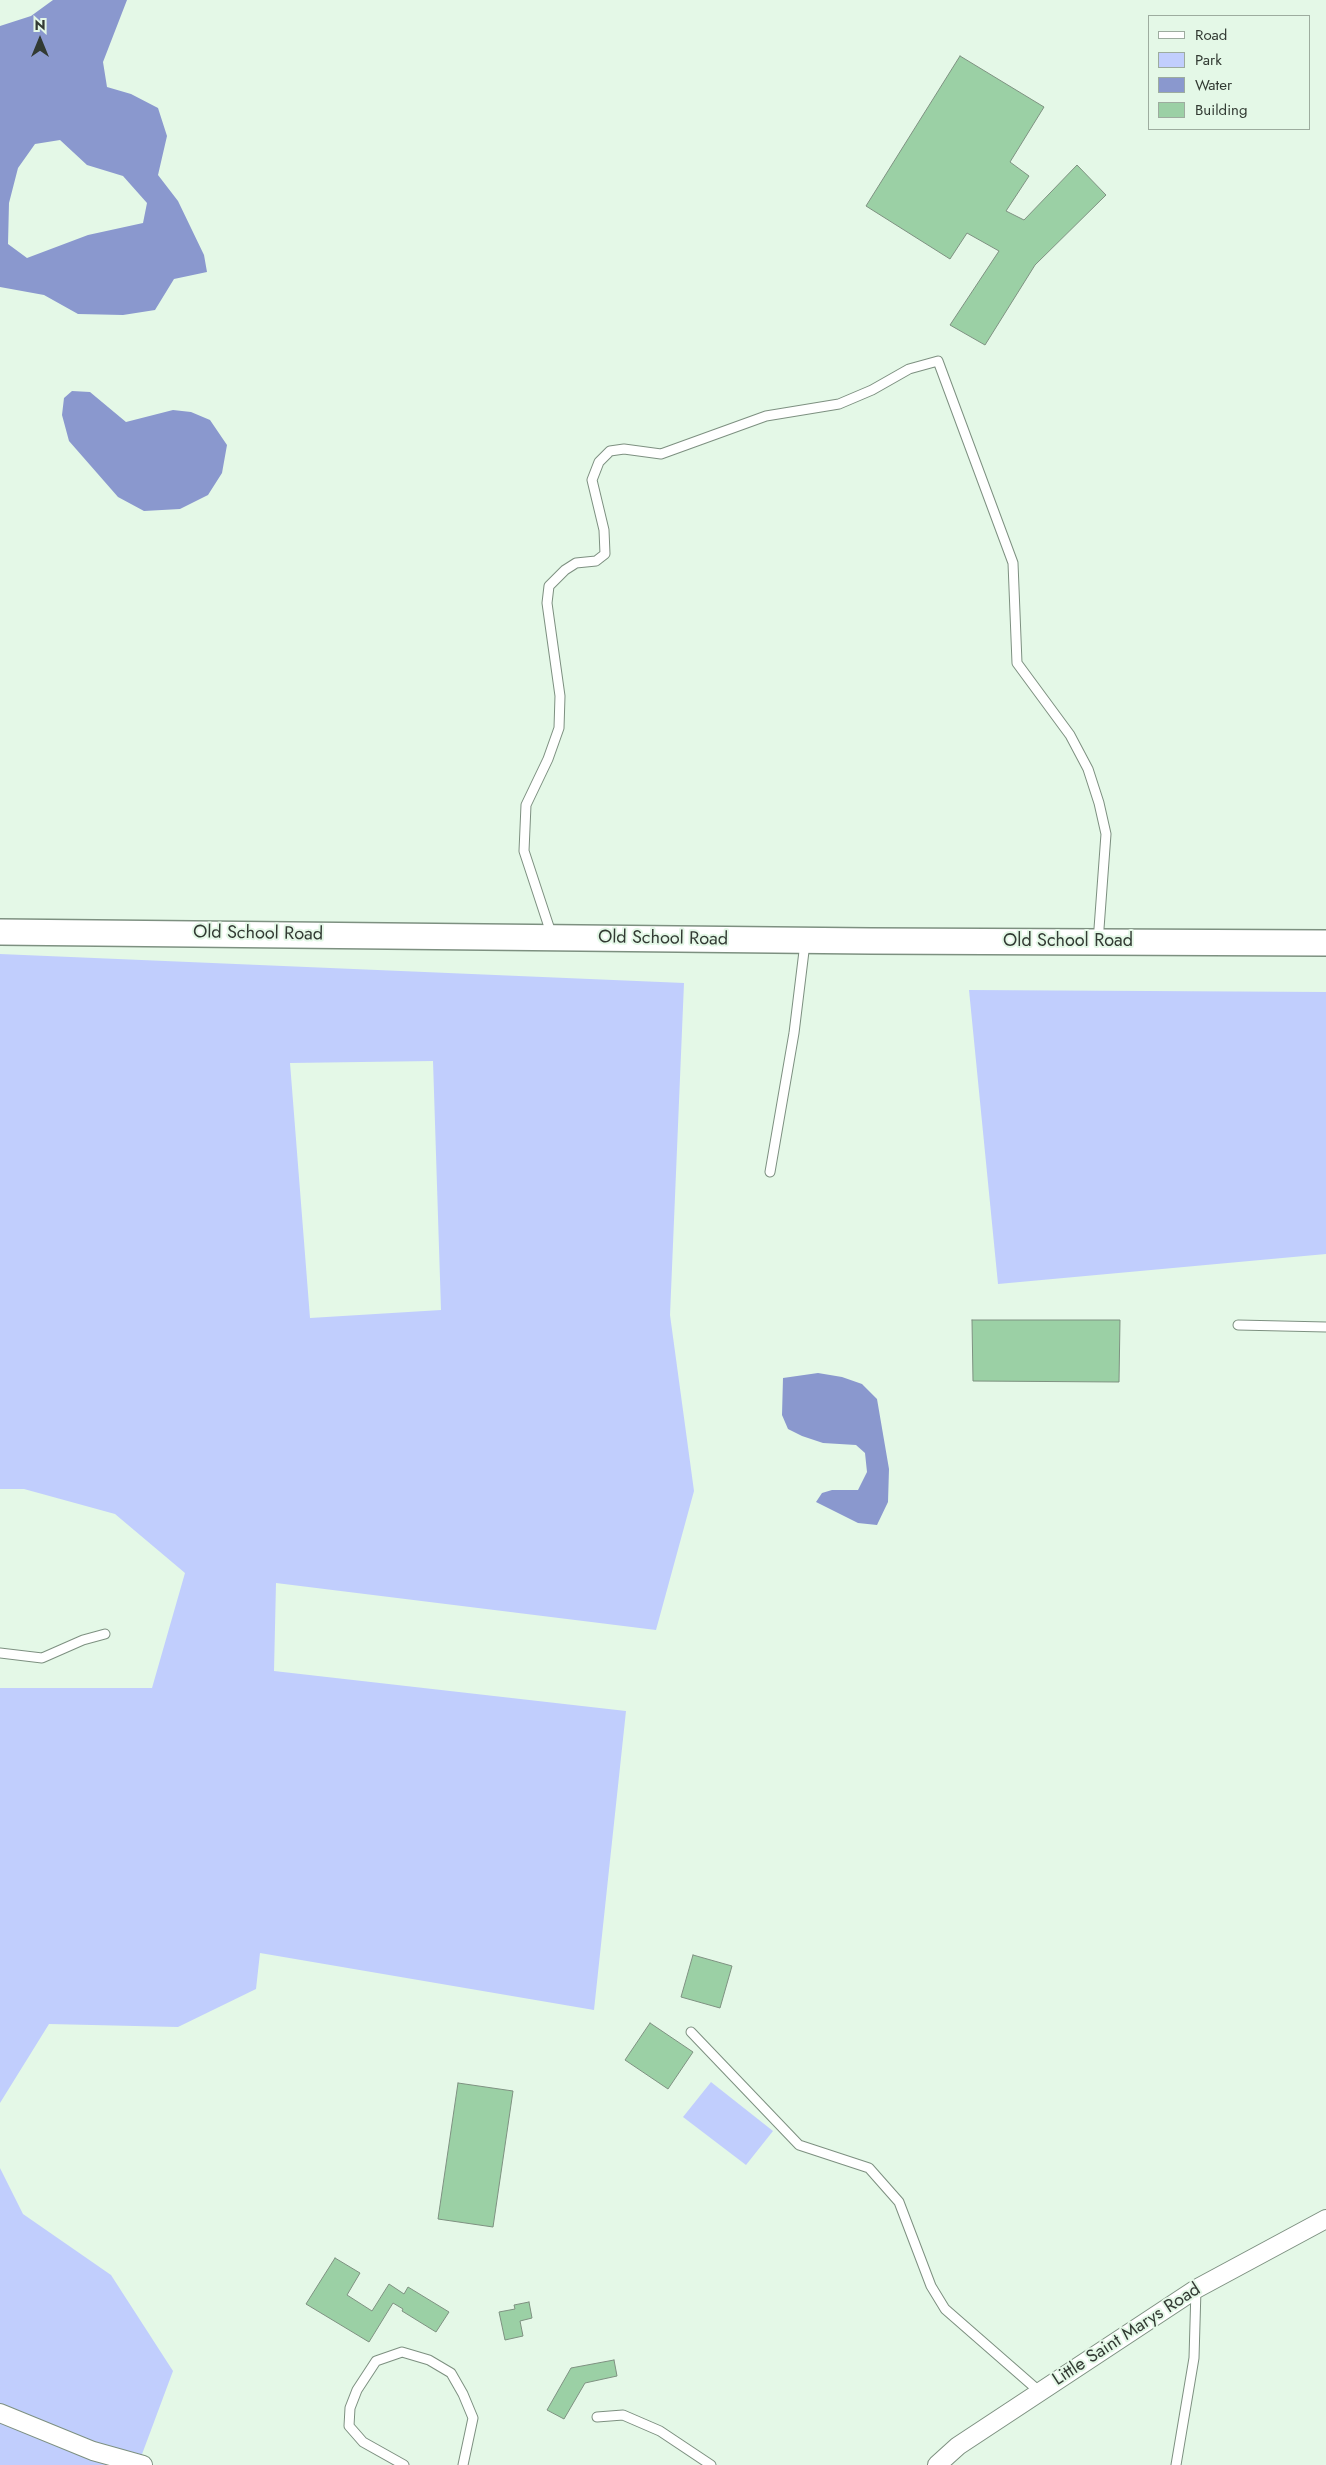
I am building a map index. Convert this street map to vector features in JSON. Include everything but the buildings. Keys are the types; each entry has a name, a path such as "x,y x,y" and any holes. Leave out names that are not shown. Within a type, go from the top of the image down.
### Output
{"street":[{"name":"Old School Road","path":"0,932 1326,943"},
{"name":"Little Saint Marys Road","path":"937,2465 958,2446 1196,2289 1326,2219"},
{"path":"0,2413 93,2450 143,2465"}],"lane":[{"path":"552,938 524,851 526,805 548,759 559,728 560,696 546,603 549,586 565,570 576,564 596,561 605,554 604,530 592,480 599,462 610,450 624,449 661,454 766,416 839,404 872,390 909,369 938,361 1013,563 1017,663 1070,735 1088,769 1099,803 1106,834 1098,942"},
{"path":"770,1172 794,1033 805,940"},
{"path":"1238,1325 1326,1327"},
{"path":"0,1653 42,1658 105,1634"},
{"path":"691,2032 799,2145 869,2168 899,2202 931,2286 945,2309 1040,2392"},
{"path":"1176,2465 1194,2358 1196,2289"},
{"path":"404,2465 363,2442 349,2426 350,2408 353,2399 376,2361 402,2352 429,2360 451,2373 473,2418 463,2465"},
{"path":"597,2417 623,2415 660,2432 711,2465"}],"green space":[{"path":"0,954 684,983 670,1315 694,1491 656,1630 276,1583 274,1671 626,1711 594,2010 260,1953 256,1989 178,2027 49,2024 0,2103 0,1688 152,1688 185,1573 115,1514 24,1489 0,1489","holes":["433,1061 441,1310 310,1318 290,1063"]},
{"path":"969,990 1326,992 1326,1254 998,1284"},
{"path":"711,2082 773,2131 746,2165 683,2117"},
{"path":"0,2168 23,2214 111,2275 173,2371 138,2465 0,2465"}],"water":[{"path":"53,0 127,0 103,62 107,87 131,94 158,108 167,136 158,175 178,201 204,255 207,272 174,279 155,310 123,315 78,314 44,295 0,287 0,26 31,16","holes":["60,140 87,165 123,176 147,203 143,223 88,235 27,258 8,244 9,203 18,168 35,144"]},
{"path":"72,391 90,392 126,422 173,410 191,412 210,420 227,445 222,473 208,495 180,509 144,511 118,497 69,441 62,415 64,398"},
{"path":"818,1373 842,1377 862,1384 877,1399 889,1469 888,1502 877,1525 858,1523 816,1502 822,1493 832,1490 858,1490 867,1472 865,1453 856,1445 823,1443 802,1436 788,1429 782,1415 783,1378"}]}
